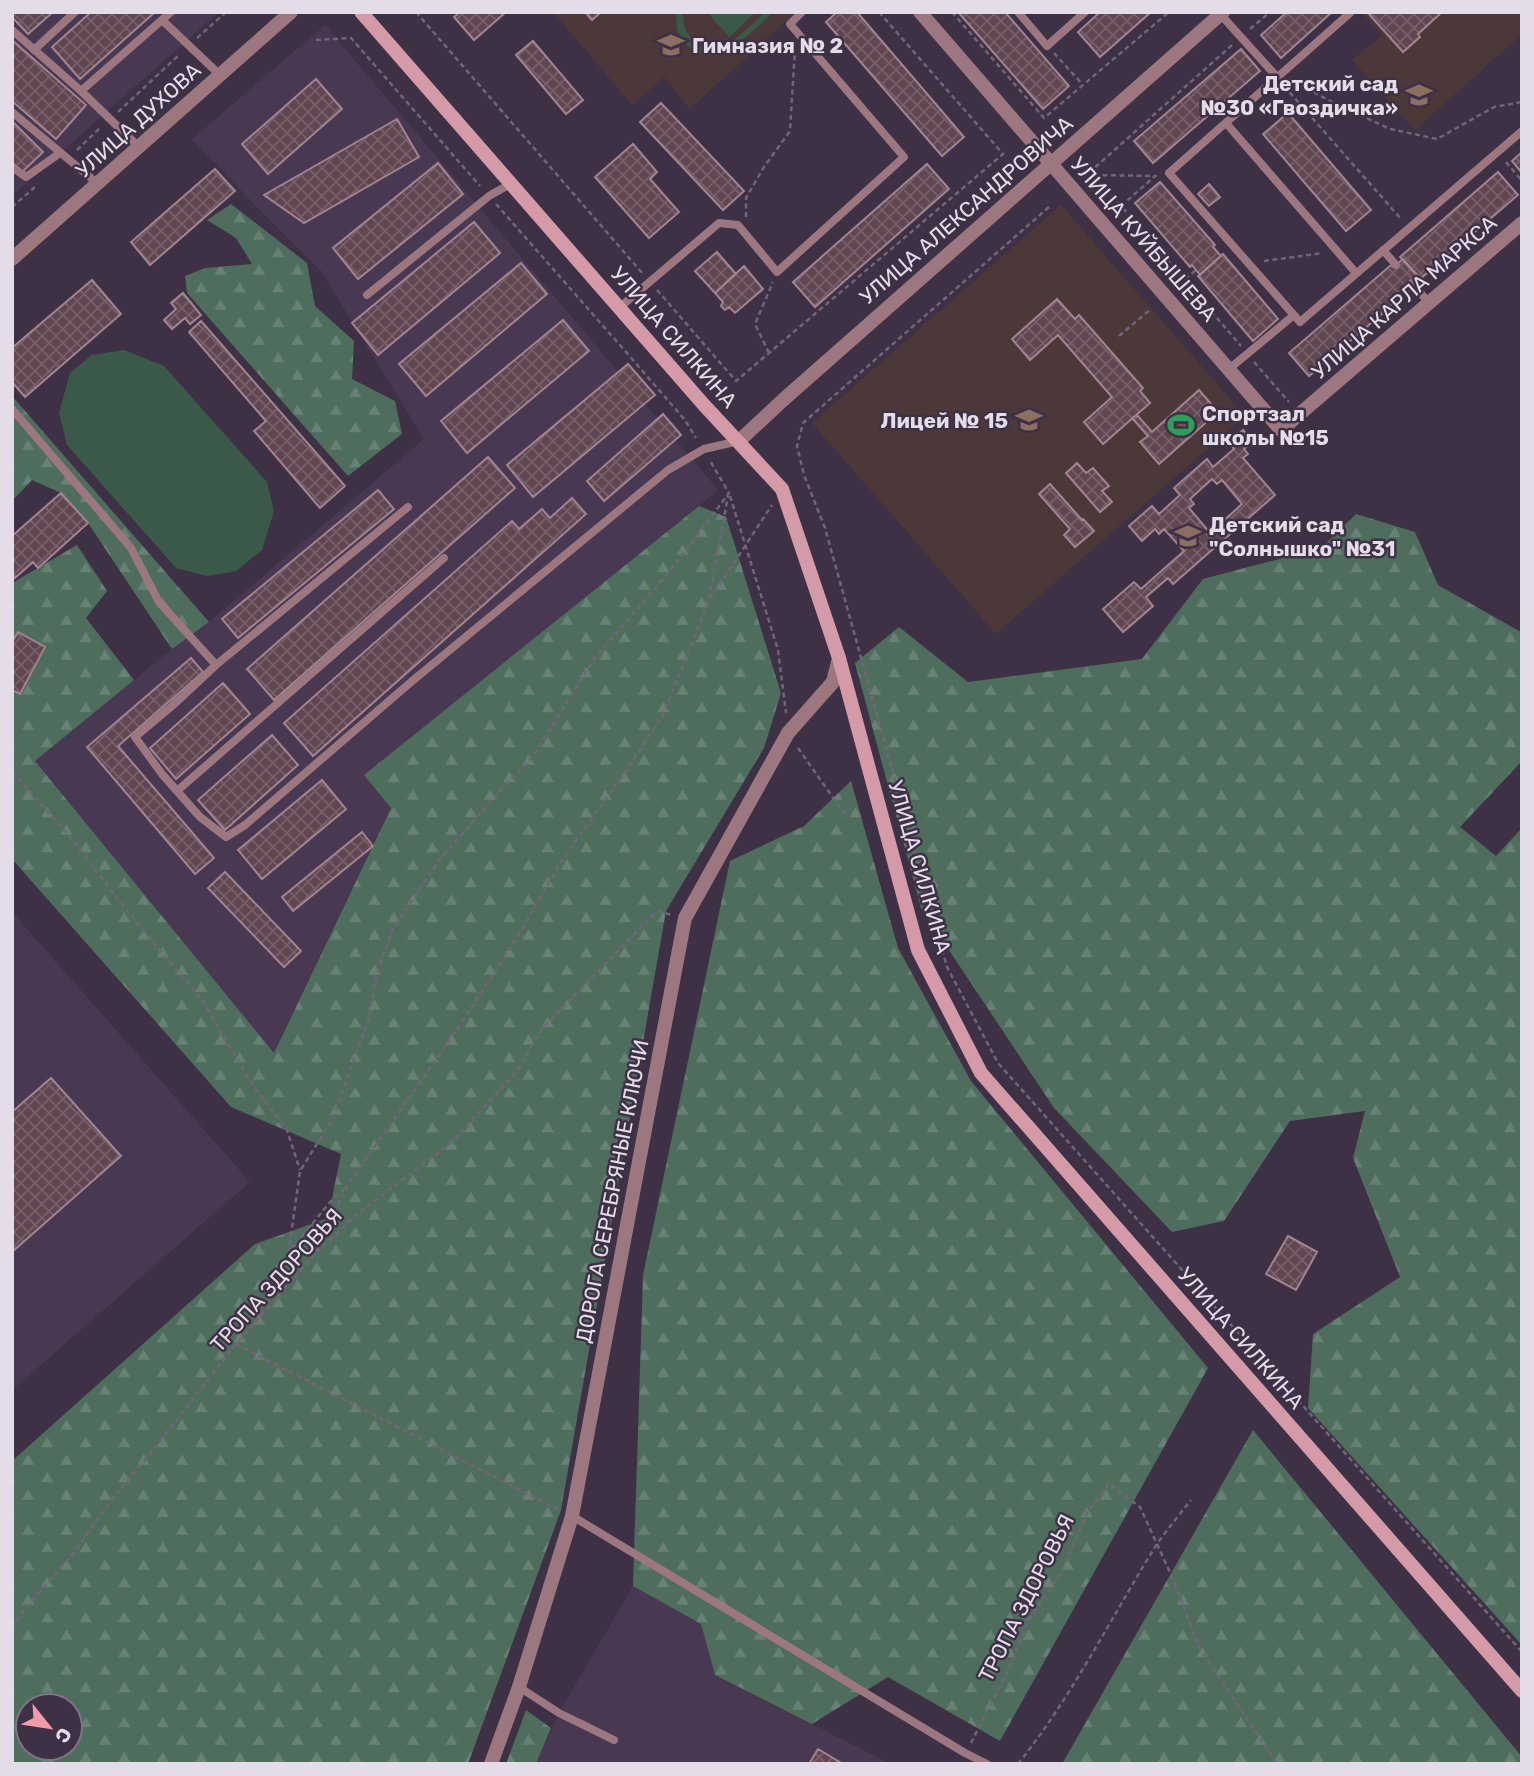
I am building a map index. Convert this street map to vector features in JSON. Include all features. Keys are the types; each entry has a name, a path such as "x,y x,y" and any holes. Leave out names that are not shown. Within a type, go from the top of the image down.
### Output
{"main road":[{"name":"УЛИЦА СИЛКИНА","path":"361,12 704,405 782,489 839,657 918,950 981,1073 1522,1691"}],"street":[{"name":"УЛИЦА ДУХОВА","path":"12,259 291,12"},
{"name":"УЛИЦА КУЙБЫШЕВА","path":"920,12 1281,430"},
{"name":"УЛИЦА АЛЕКСАНДРОВИЧА","path":"739,441 1217,15"},
{"name":"УЛИЦА КАРЛА МАРКСА","path":"1281,430 1522,223"},
{"name":"ДОРОГА СЕРЕБРЯНЫЕ КЛЮЧИ","path":"491,1764 519,1687 572,1516 685,918 788,733 833,682 839,657"}],"lane":[{"path":"34,50 75,12"},
{"path":"81,91 171,12"},
{"path":"620,308 719,223 738,225 777,272 904,157 790,24 802,12"},
{"path":"1018,12 1047,46 1085,12"},
{"path":"1350,13 1168,173 1300,322 1522,131"},
{"path":"1217,15 1241,37 1277,78"},
{"path":"162,20 220,75"},
{"path":"12,30 139,147"},
{"path":"12,112 98,184"},
{"path":"1226,123 1356,273"},
{"path":"12,167 26,177 60,153"},
{"path":"368,295 489,196 512,183"},
{"path":"1383,250 1396,265"},
{"path":"1412,283 1429,303"},
{"path":"1229,369 1294,314"},
{"path":"12,409 131,548 159,602 216,665"},
{"path":"408,507 216,665 135,737 200,817 226,837 245,825 411,682 668,470 704,449 739,441"},
{"path":"177,791 444,558"},
{"path":"572,1516 987,1764"},
{"path":"519,1687 559,1713 614,1740"}],"path":[{"path":"416,12 736,381 1003,154 880,12"},
{"path":"952,12 1044,118 1169,12"},
{"path":"1270,12 1091,171 1291,405"},
{"path":"746,235 747,198 764,167 790,131 797,31"},
{"path":"316,40 351,38 685,420 729,493 778,650 788,733 848,819"},
{"path":"1047,46 1083,85"},
{"path":"1409,228 1282,83 1294,81 1390,129 1437,139 1494,107 1522,102"},
{"path":"1497,152 1522,181"},
{"path":"1094,175 1155,176 1168,173"},
{"path":"1121,206 1155,176"},
{"path":"1049,207 803,423 797,446 804,475 829,542 947,967 998,1063 1522,1652"},
{"path":"1248,264 1337,251"},
{"path":"1184,280 1196,270"},
{"path":"769,353 755,324 777,272"},
{"path":"1119,336 1151,309"},
{"path":"709,600 782,489"},
{"path":"315,1254 347,1186 460,1025 515,941 559,865 663,715 709,600 729,493"},
{"path":"289,1253 300,1171 333,1118 369,1018 376,976 392,930 438,862 533,756 594,659 671,570 729,493"},
{"path":"12,772 66,832 136,922 202,1000 254,1087 287,1130 300,1171"},
{"name":"ТРОПА ЗДОРОВЬЯ","path":"12,1628 236,1344 315,1254 356,1215 452,1142 518,1070 540,1031 657,911 685,918"},
{"path":"256,1322 289,1253 330,1202 347,1186"},
{"path":"236,1344 572,1516"},
{"name":"ТРОПА ЗДОРОВЬЯ","path":"965,1753 1013,1660 1028,1621 1063,1569 1088,1511 1110,1483 1140,1507 1173,1579 1198,1645 1278,1764"},
{"path":"1018,1764 1101,1639 1157,1545 1191,1500"}],"shaded area":[{"path":"12,12 219,12 12,196"},
{"name":"Гимназия № 2","path":"553,12 796,12 690,109 664,77 632,105"},
{"name":"Детский сад №30 «Гвоздичка»","path":"1361,12 1522,12 1522,34 1415,130 1352,60 1382,35"},
{"path":"325,25 718,490 365,775 391,807 274,1053 35,761 209,622 424,439 321,271 192,139"},
{"name":"Лицей № 15","path":"1061,205 1245,416 996,634 812,423"},
{"path":"12,912 250,1182 12,1390"},
{"path":"633,1586 701,1624 715,1675 891,1764 536,1764 559,1713"}],"green space":[{"path":"676,12 683,12 685,28 695,42 714,48 723,46 742,34 765,12 774,12 728,53 716,56 692,49 683,41 677,29"},
{"path":"707,12 752,12 754,14 729,37"},
{"path":"231,204 307,263 315,306 354,341 352,379 395,401 402,434 348,476 187,293 185,276 205,268 252,264 236,238 207,220"},
{"path":"124,350 164,366 267,482 274,511 262,550 236,571 207,576 176,568 67,445 59,413 70,373 92,355"},
{"path":"12,396 209,622 172,649 88,523 61,493 32,480 12,501"},
{"path":"699,506 726,517 781,693 764,748 666,911 561,1510 468,1764 12,1764 12,1461 255,1244 328,1218 341,1154 231,1107 12,859 12,583 77,545 107,591 86,618 134,680 35,761 274,1053 391,808 364,775"},
{"path":"1356,514 1415,532 1438,585 1519,631 1522,630 1522,761 1460,827 1496,856 1522,828 1522,1645 1308,1408 1313,1334 1400,1277 1353,1158 1365,1111 1290,1121 1224,1221 1172,1232 1054,1108 921,908 855,663 899,627 968,682 1142,659 1203,579 1321,548"},
{"path":"851,781 898,948 971,1081 1208,1368 1000,1741 888,1677 812,1724 715,1675 701,1624 633,1586 643,1275 730,861 804,826"},
{"path":"1253,1430 1522,1757 1522,1764 1062,1764"},
{"path":"526,1710 551,1728 536,1764 506,1764"}],"building":[{"path":"12,12 53,12 28,34 12,17"},
{"path":"91,12 155,12 80,79 52,47"},
{"path":"460,12 506,12 474,40 454,17"},
{"path":"585,12 601,12 592,20"},
{"path":"837,12 857,12 964,137 942,156 826,22"},
{"path":"958,12 1005,12 1069,86 1043,109"},
{"path":"1100,12 1151,12 1100,57 1078,32"},
{"path":"1287,12 1332,12 1281,58 1261,35"},
{"path":"1367,12 1442,12 1403,52"},
{"path":"12,40 86,105 56,139 12,101"},
{"path":"533,41 583,100 566,114 516,55"},
{"path":"1241,49 1260,71 1153,163 1134,141"},
{"path":"316,79 342,109 268,174 242,144"},
{"path":"661,103 744,191 723,210 640,122"},
{"path":"1288,113 1371,210 1346,231 1263,134"},
{"path":"397,119 419,157 304,223 264,195"},
{"path":"12,121 43,152 22,172 12,162"},
{"path":"633,144 657,172 650,179 679,212 649,238 595,177"},
{"path":"1522,152 1522,173 1512,161"},
{"path":"438,163 463,194 358,279 333,248"},
{"path":"927,164 949,189 815,307 793,282"},
{"path":"215,169 235,191 150,265 131,242"},
{"path":"1498,172 1518,195 1420,279 1400,257"},
{"path":"1160,182 1215,245 1213,247 1221,256 1200,275 1135,203"},
{"path":"1209,184 1220,197 1209,206 1198,194"},
{"path":"474,222 500,253 378,355 352,323"},
{"path":"717,252 736,274 715,293 695,271"},
{"path":"1223,254 1278,319 1253,341 1198,276"},
{"path":"1403,259 1419,277 1409,286 1411,289 1309,376 1289,353 1391,265 1393,267"},
{"path":"521,263 547,294 426,396 399,364"},
{"path":"744,266 763,289 735,313 729,307 725,310 721,306 723,302 715,293"},
{"path":"92,280 121,314 25,397 12,382 12,348"},
{"path":"183,293 201,315 190,324 185,318 172,329 164,320 176,309 171,303"},
{"path":"1057,299 1075,319 1079,315 1143,388 1140,391 1150,403 1103,444 1084,422 1112,397 1058,335 1030,360 1012,339"},
{"path":"563,320 589,351 467,453 441,421"},
{"path":"201,321 345,486 320,508 254,431 266,421 189,332"},
{"path":"628,364 655,395 533,497 507,465"},
{"name":"Спортзал школы №15","path":"1199,390 1218,412 1159,464 1140,442 1148,436 1132,418 1137,415 1152,432"},
{"path":"663,414 681,435 604,501 587,481"},
{"path":"1243,430 1253,441 1244,449 1248,454 1243,458 1275,495 1173,584 1168,578 1146,597 1153,606 1123,632 1103,609 1134,582 1141,589 1184,551 1164,529 1159,534 1155,529 1142,541 1129,526 1152,506 1159,514 1180,495 1174,488 1207,459 1213,467 1234,449 1229,443","holes":["1212,479 1217,484 1222,480 1242,504 1210,533 1189,508 1194,504 1190,499"]},
{"path":"488,457 515,488 274,700 247,669"},
{"path":"1077,463 1086,473 1093,468 1109,486 1102,491 1112,502 1100,512 1066,473"},
{"path":"1050,484 1094,531 1075,547 1064,535 1070,529 1039,494"},
{"path":"378,490 394,509 238,638 222,619"},
{"path":"61,493 88,523 38,568 33,562 15,578 12,574 12,536"},
{"path":"572,498 586,514 313,756 284,723 512,521 519,529 542,509 550,518"},
{"path":"18,632 45,647 20,694 12,690 12,642"},
{"path":"191,658 203,672 118,746 214,858 195,874 87,747"},
{"path":"223,683 250,714 176,779 150,748"},
{"path":"272,735 298,765 225,830 198,800"},
{"path":"322,780 346,809 262,879 238,850"},
{"path":"362,832 373,846 293,911 282,897"},
{"path":"225,872 301,951 284,967 208,888"},
{"path":"51,1078 121,1156 12,1252 12,1112"},
{"path":"1288,1236 1317,1252 1296,1290 1266,1274"},
{"path":"818,1749 843,1764 809,1764"}],"place":[{"name":"Гимназия № 2","path":"671,45"},
{"name":"Детский сад №30 «Гвоздичка»","path":"1419,95"},
{"name":"Лицей № 15","path":"1029,420"},
{"name":"Спортзал школы №15","path":"1181,425"},
{"name":"Детский сад \"Солнышко\" №31","path":"1188,536"}]}
